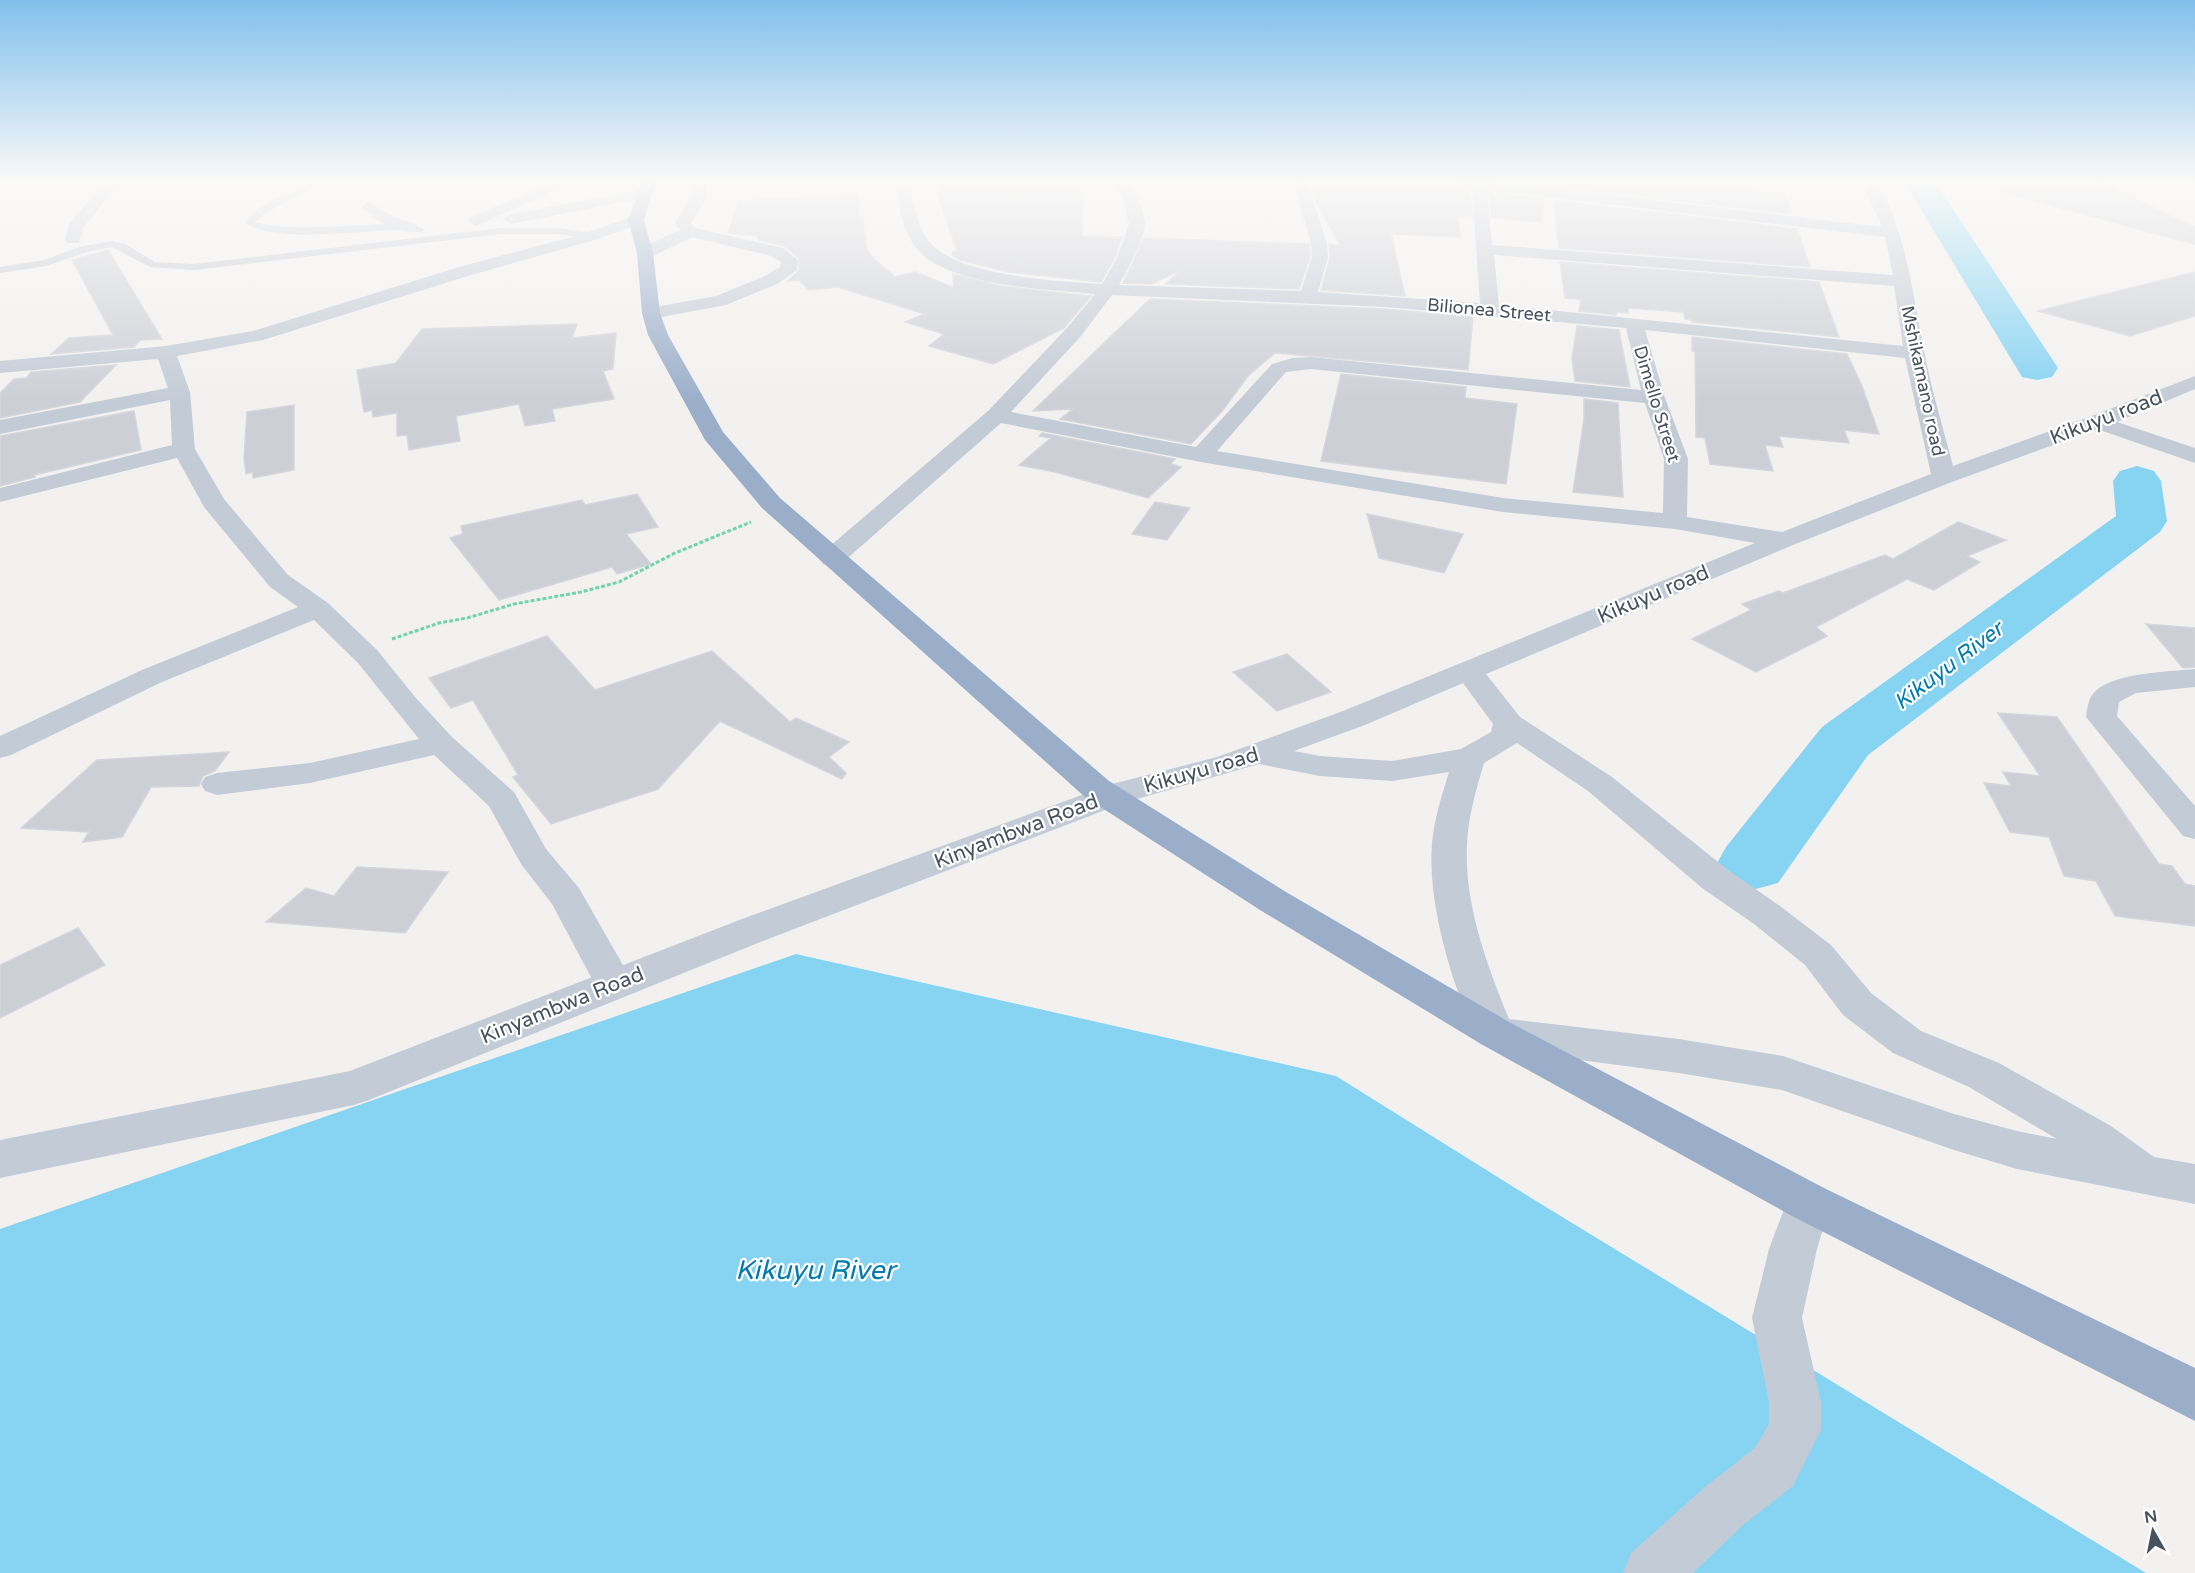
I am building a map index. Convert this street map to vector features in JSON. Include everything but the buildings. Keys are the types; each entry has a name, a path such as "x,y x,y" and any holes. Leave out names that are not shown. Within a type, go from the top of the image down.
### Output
{"highway":[{"path":"646,255 651,313 658,335 713,435 779,510 1097,789 1273,901 1495,1033 1808,1202 2195,1395"}],"street":[{"path":"0,369 166,352 256,336 524,255"},
{"path":"651,313 720,301 771,280 789,270 790,260 783,255"},
{"name":"Bilionea Street","path":"935,255 944,262 976,273 1037,284 1107,290 1308,297 1490,310 1914,353"},
{"path":"832,558 996,416 1074,332 1107,290 1126,255"},
{"path":"1308,297 1320,255"},
{"path":"1486,255 1490,310"},
{"path":"1568,255 1902,281"},
{"name":"Mshikamano road","path":"1897,255 1914,353 1944,477"},
{"name":"Dimello Street","path":"1634,323 1654,398 1676,459 1675,522"},
{"path":"166,352 180,392 184,449 213,502 279,581 318,609 360,649 441,744 502,800 532,856 566,897 614,984"},
{"path":"1201,455 1279,368 1292,364 1311,363 1654,398"},
{"name":"Kikuyu road","path":"1108,796 1228,764 1354,718 1784,540 1944,477 2189,388"},
{"path":"0,427 180,392"},
{"path":"996,416 1201,455 1503,505 1675,522 1784,540"},
{"path":"2097,422 2195,456"},
{"path":"0,495 184,449"},
{"path":"0,748 152,676 318,609"},
{"path":"1469,671 1509,724 1600,783 1715,879 1767,915 1818,955 1857,1004 1907,1041 1994,1080 2096,1139 2145,1175"},
{"path":"2195,678 2129,685 2105,698 2101,717 2195,828"},
{"path":"1256,754 1320,766 1392,771 1470,758 1505,737 1509,724"},
{"path":"218,784 310,773 441,744"},
{"path":"1470,758 1456,800 1449,856 1456,915 1474,982 1495,1033 1679,1056 1783,1073 1954,1132 2017,1150 2195,1184"},
{"name":"Kinyambwa Road","path":"0,1159 354,1089 755,929 1108,796"},
{"path":"1651,1573 1724,1506 1774,1467 1795,1430 1795,1402 1777,1318 1793,1249 1808,1202"}],"lane":[{"path":"0,270 46,262 64,255"},
{"path":"133,255 146,263 165,267 194,267 290,255"}],"path":[{"path":"360,649 439,623 482,615 514,604 581,592 619,582 675,553 779,510"}],"water":[{"name":"Kikuyu River","path":"796,954 1336,1076 1541,1204 2146,1573 0,1573 0,1229"}],"waterway":[{"name":"Kikuyu River","path":"1966,255 2037,368"},
{"name":"Kikuyu River","path":"1752,865 1845,741 2142,521 2137,481"}]}
